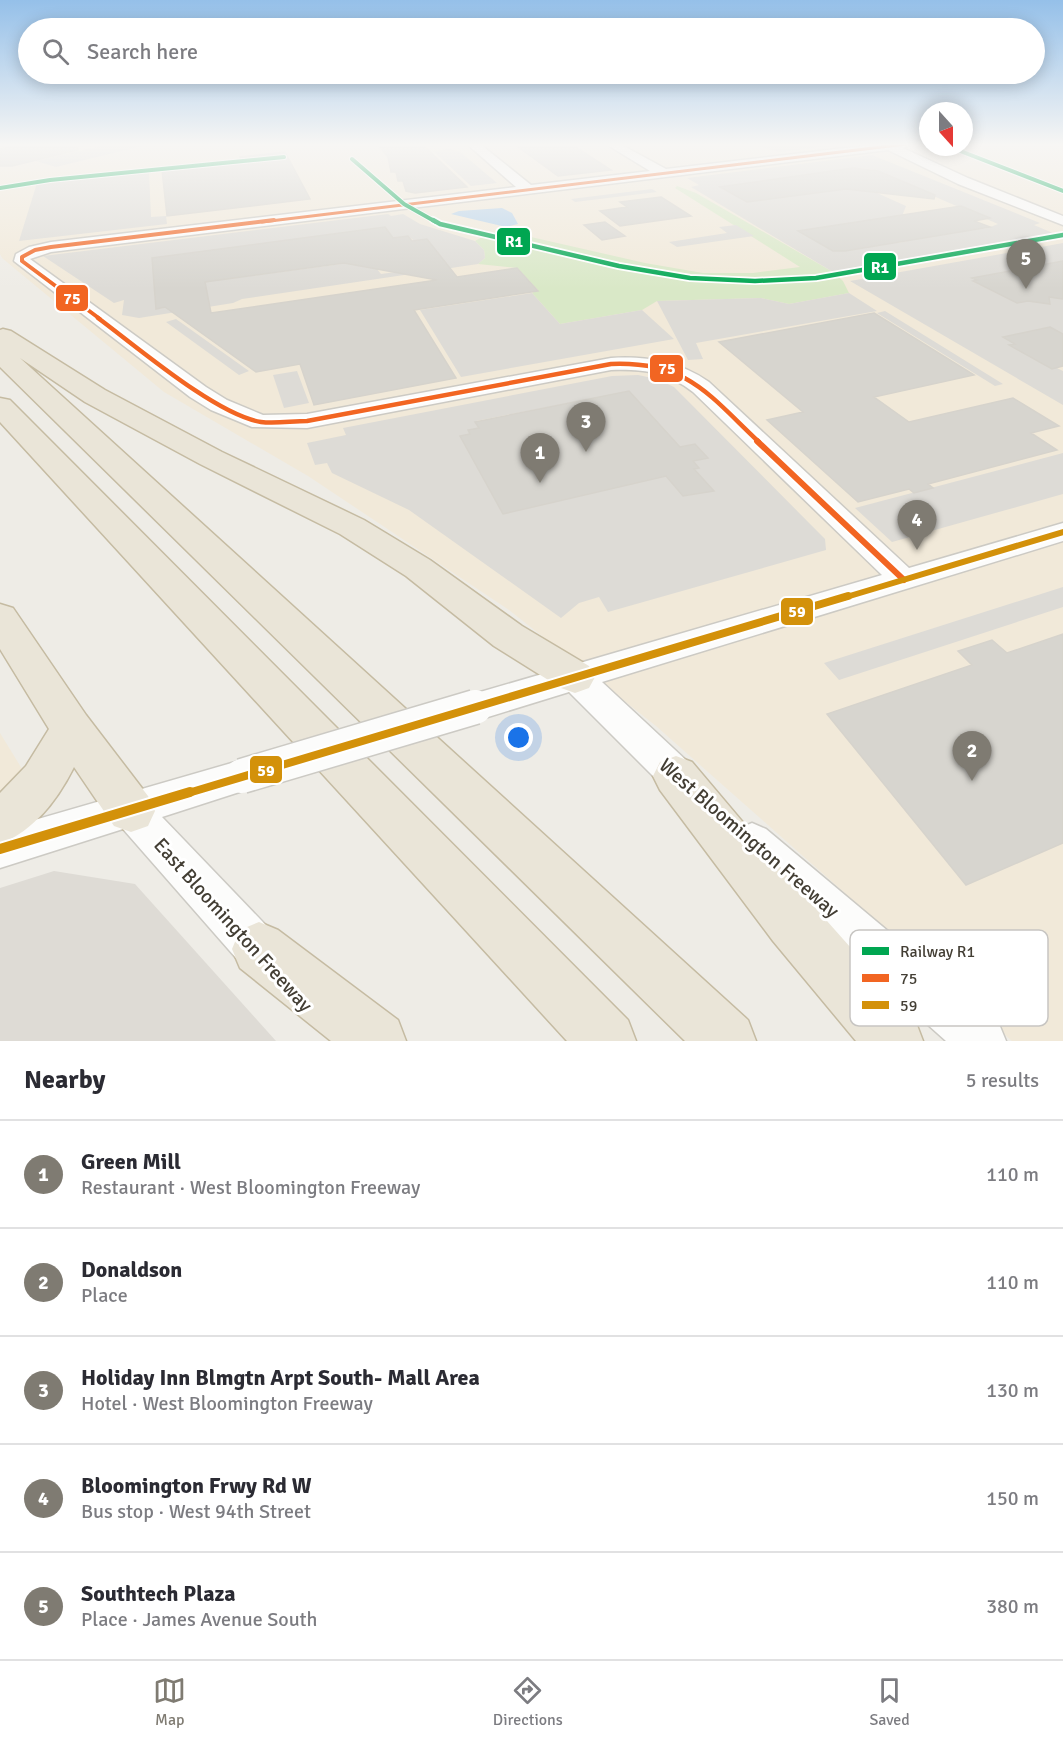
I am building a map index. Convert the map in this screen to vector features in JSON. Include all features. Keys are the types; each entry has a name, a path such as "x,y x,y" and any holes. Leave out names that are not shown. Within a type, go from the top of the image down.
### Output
{"highway":[{"path":"0,334 95,396 211,458 352,527 418,568 507,636 575,677"},
{"path":"0,353 727,1041"},
{"path":"0,406 607,1041"},
{"path":"0,618 71,728 131,811"},
{"path":"0,822 35,791 54,764 71,728"},
{"path":"676,776 792,922 850,990"},
{"path":"259,949 377,1041"},
{"path":"881,1026 894,1041"}],"street":[{"path":"498,193 51,247 30,252 22,257 22,261 198,392 237,414 260,422 307,421 611,364 643,364 674,370 701,387 904,580"},
{"path":"994,193 1063,221"},
{"path":"0,849 1063,532"},
{"name":"West Bloomington Freeway","path":"575,677 676,776 854,930"},
{"name":"East Bloomington Freeway","path":"131,811 259,949 334,1041"},
{"name":"West Bloomington Freeway","path":"965,1026 982,1041"}],"shaded area":[{"path":"0,193 1063,193 1063,1041 1012,1041 995,1026 1048,1026 1048,930 887,930 656,726 509,610 308,476 164,392 0,254"},
{"path":"34,193 150,193 151,217 166,216 167,224 19,241"},
{"path":"623,193 652,193 575,202 571,199"},
{"path":"700,193 730,193 747,202 812,193 874,193 906,206 902,216 842,249 845,251 943,233 988,228 998,224 925,193 965,193 1040,223 1034,225 1055,234 833,272"},
{"path":"403,214 420,224 475,241 484,250 485,258 478,264 242,299 233,303 139,318 122,315 124,300 114,303 43,256","holes":["385,228 393,238 408,236 446,265 381,274 377,269 356,262 205,282 208,301 156,309 152,258"]},
{"path":"736,225 754,236 677,247 669,242 727,233 719,227"},
{"path":"1063,243 1063,261 1008,274 1003,272 973,278 977,280 974,282 1017,303 1028,301 1049,304 1049,297 1063,299 1063,334 1050,327 1004,337 1015,344 1010,345 1063,371 1063,405 850,281"},
{"path":"532,293 560,324 642,310 674,339 461,377 420,310"},
{"path":"849,293 877,311 696,343 703,359 688,360 657,301 761,298 789,304"},
{"path":"885,311 1003,384 995,386 877,313"},
{"path":"176,319 249,371 239,375 166,322"},
{"path":"297,371 309,403 284,408 273,375"},
{"path":"638,375 657,379 674,387 825,539 826,550 608,612 599,597 579,603 561,618 409,510 332,473 327,463 315,465 307,443 346,435 343,428 612,376","holes":["629,391 680,447 695,444 707,457 693,461 699,468 694,469 712,489 683,496 666,476 503,514 461,436 470,434 468,430 479,428 476,421"]},
{"path":"1063,453 1063,494 892,542 855,508"},
{"path":"1063,587 1063,607 839,680 824,663"},
{"path":"0,733 27,777 0,801"},
{"path":"54,871 135,884 276,1041 0,1041 0,888"}],"green space":[{"path":"682,193 696,193 833,272 843,281 849,293 789,304 761,298 657,301 642,310 560,324 532,293 538,290 517,268 478,264 485,258 484,250 475,241 489,233 509,232 645,263 703,273 753,273 800,267"}],"water":[{"path":"502,208 512,213 518,224 506,227 451,214 459,211"}],"building":[{"path":"164,193 307,193 310,199 167,216"},
{"path":"730,193 819,193 747,202"},
{"path":"878,193 929,193 935,195 934,199"},
{"path":"661,197 691,216 620,226 600,211 627,207 620,202"},
{"path":"961,206 990,218 974,221 990,227 845,251 833,251 798,231"},
{"path":"605,222 625,236 602,240 584,225"},
{"path":"385,227 393,238 408,236 412,241 427,239 457,277 517,268 538,291 414,310 456,378 314,405 300,364 256,372 165,307 156,309 152,258","holes":["344,263 437,280 211,313 205,282"]},
{"path":"1063,261 1063,299 1049,297 1050,304 1028,301 1017,303 973,281 977,280 972,278"},
{"path":"874,313 974,375 874,397 909,422 1013,398 1059,426 1031,433 1057,450 928,484 933,488 914,493 909,489 858,502 767,420 803,412 719,342"},
{"path":"1050,327 1063,334 1063,366 1052,369 1009,345 1015,344 1003,337"},
{"path":"629,391 680,447 695,444 708,458 693,461 699,468 694,469 714,491 683,496 666,476 503,514 460,436 470,434 468,430 479,428 475,422"},
{"path":"1063,634 1063,843 966,885 827,714 972,665 958,651 992,640 1007,653"}],"rail line":[{"name":"R1","path":"391,193 404,204 440,224 619,266 690,278 755,281 816,278 1063,235"}],"transit line":[{"name":"75","path":"503,193 51,247 35,250 22,257 22,261 198,392 219,405 260,422 307,421 611,364 659,366 680,374 701,387 904,580"},
{"name":"59","path":"0,849 1063,532"}],"place":[{"name":"Southtech Plaza","path":"1026,289"},
{"name":"Holiday Inn Blmgtn Arpt South- Mall Area","path":"586,452"},
{"name":"Green Mill","path":"540,483"},
{"name":"Bloomington Frwy Rd W","path":"917,550"},
{"name":"Donaldson","path":"972,781"}]}
